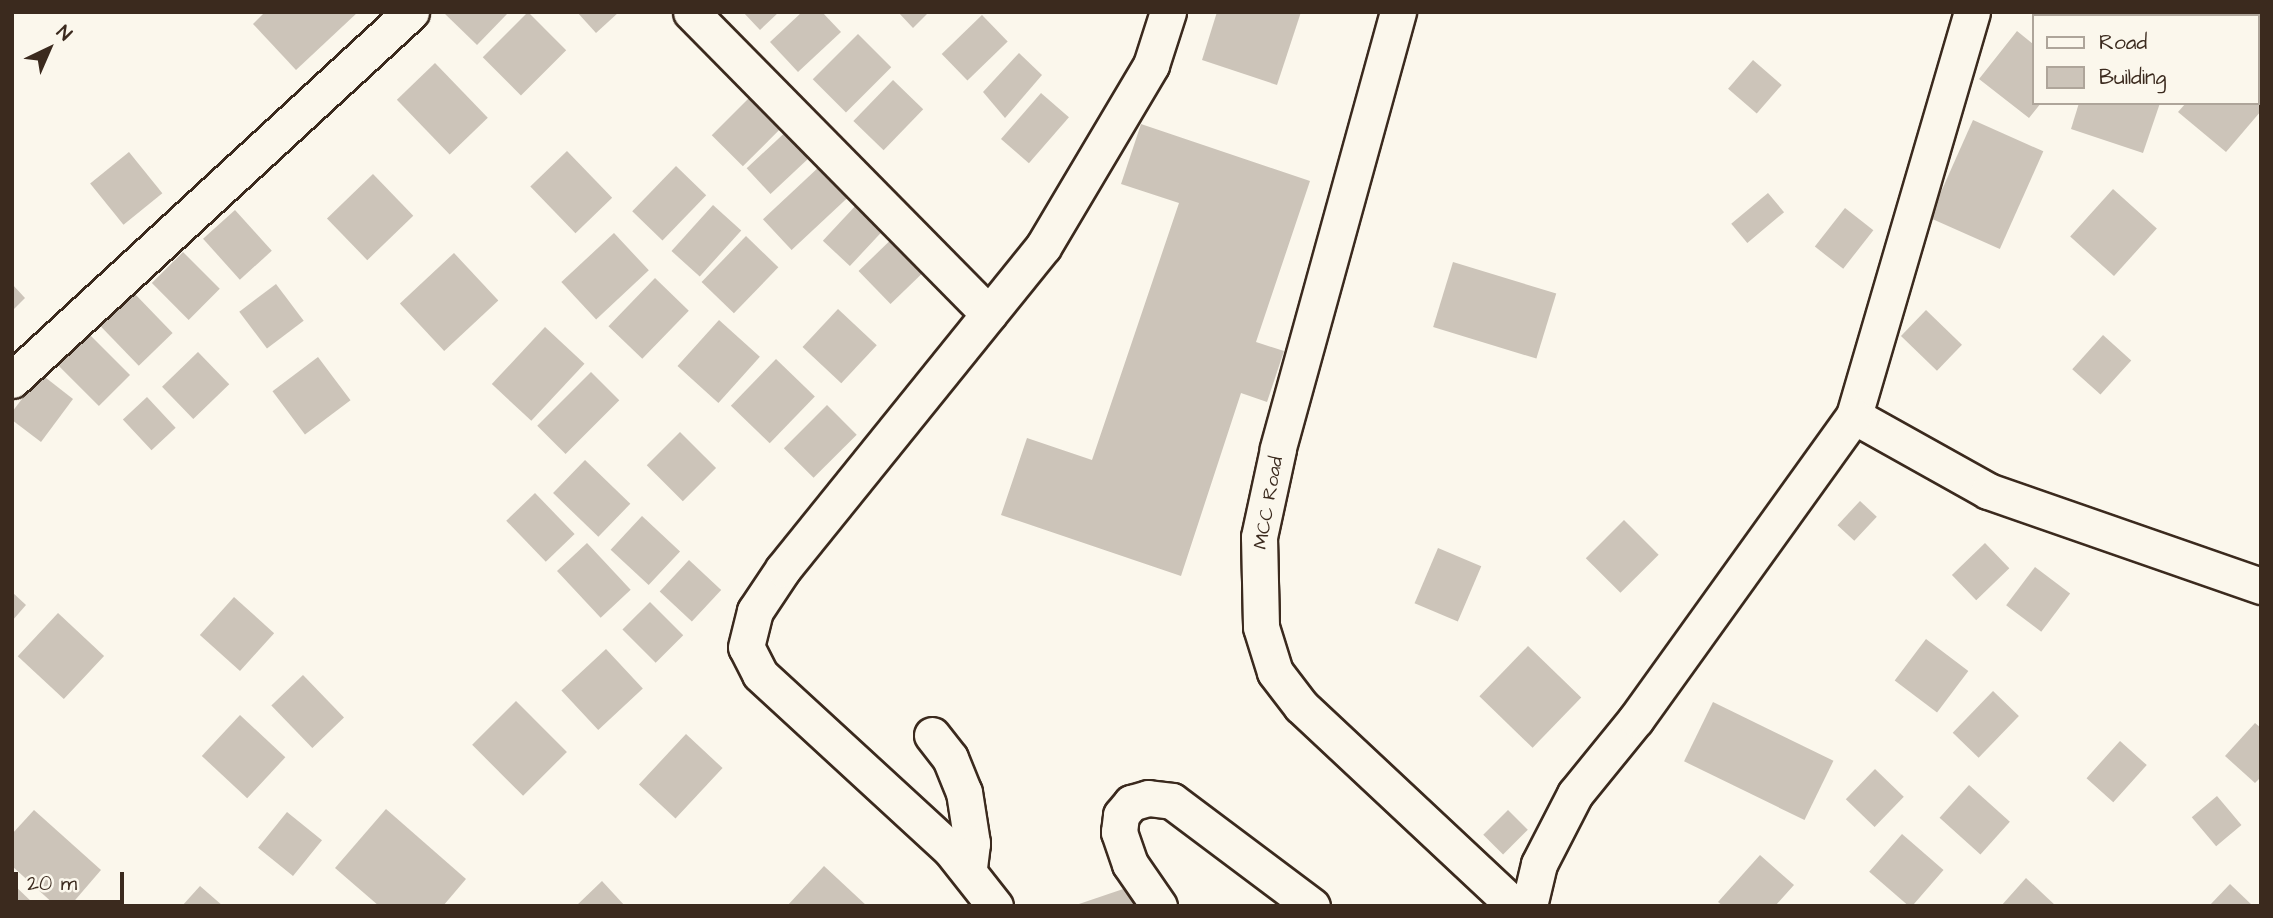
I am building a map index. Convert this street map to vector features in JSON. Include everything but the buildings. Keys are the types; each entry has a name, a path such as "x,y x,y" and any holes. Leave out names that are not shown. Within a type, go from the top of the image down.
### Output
{"street":[{"path":"12,380 411,12"},
{"path":"691,12 989,314"},
{"path":"995,906 969,869 760,674 746,647 755,611 783,569 1043,247 1151,65 1168,12"},
{"name":"MCC Road","path":"1398,12 1278,449 1259,537 1261,627 1275,672 1301,706 1515,906"},
{"path":"1529,906 1539,864 1575,794 1636,719 1854,416 1972,12"},
{"path":"1854,416 1988,491 2261,586"},
{"path":"932,735 950,758 964,792 972,843 969,869"},
{"path":"1159,906 1130,864 1119,832 1121,815 1131,803 1148,799 1172,801 1312,906"}]}
